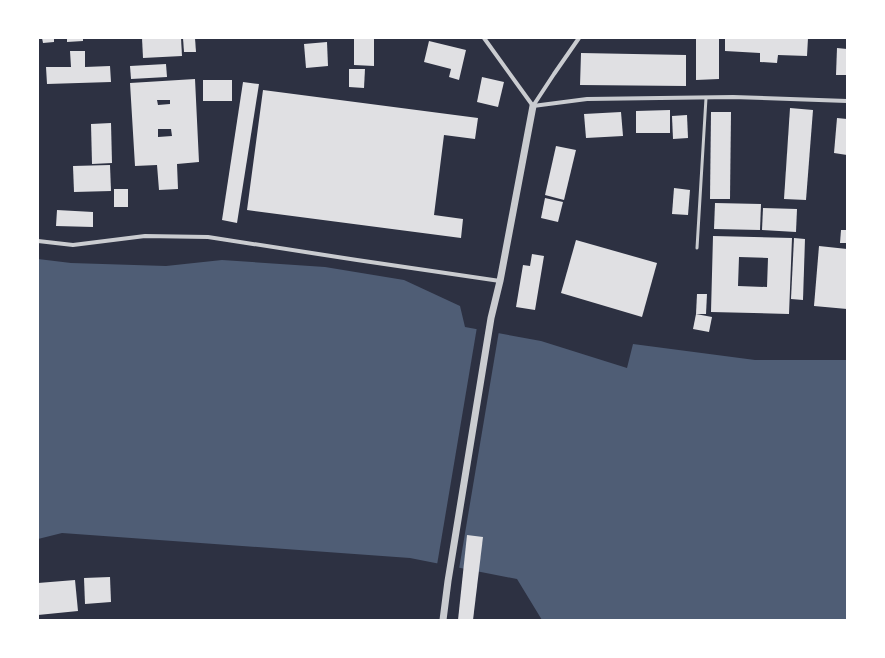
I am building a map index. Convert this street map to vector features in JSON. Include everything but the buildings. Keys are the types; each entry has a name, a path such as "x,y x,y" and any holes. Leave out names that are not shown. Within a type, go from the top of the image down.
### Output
{"street":[{"path":"484,38 533,106"},
{"path":"443,620 491,318 500,281 533,106 579,38"},
{"path":"533,106 587,99 733,97 847,101"},
{"path":"38,241 73,245 145,236 208,237 500,281"}],"lane":[{"path":"698,248 706,98"}],"water":[{"path":"38,259 71,263 166,266 222,260 325,267 404,280 460,306 465,327 541,341 627,368 633,344 755,360 847,360 847,620 542,620 517,579 410,558 62,533 38,539"}],"pier":[{"path":"477,327 499,331 459,569 437,565"}]}
